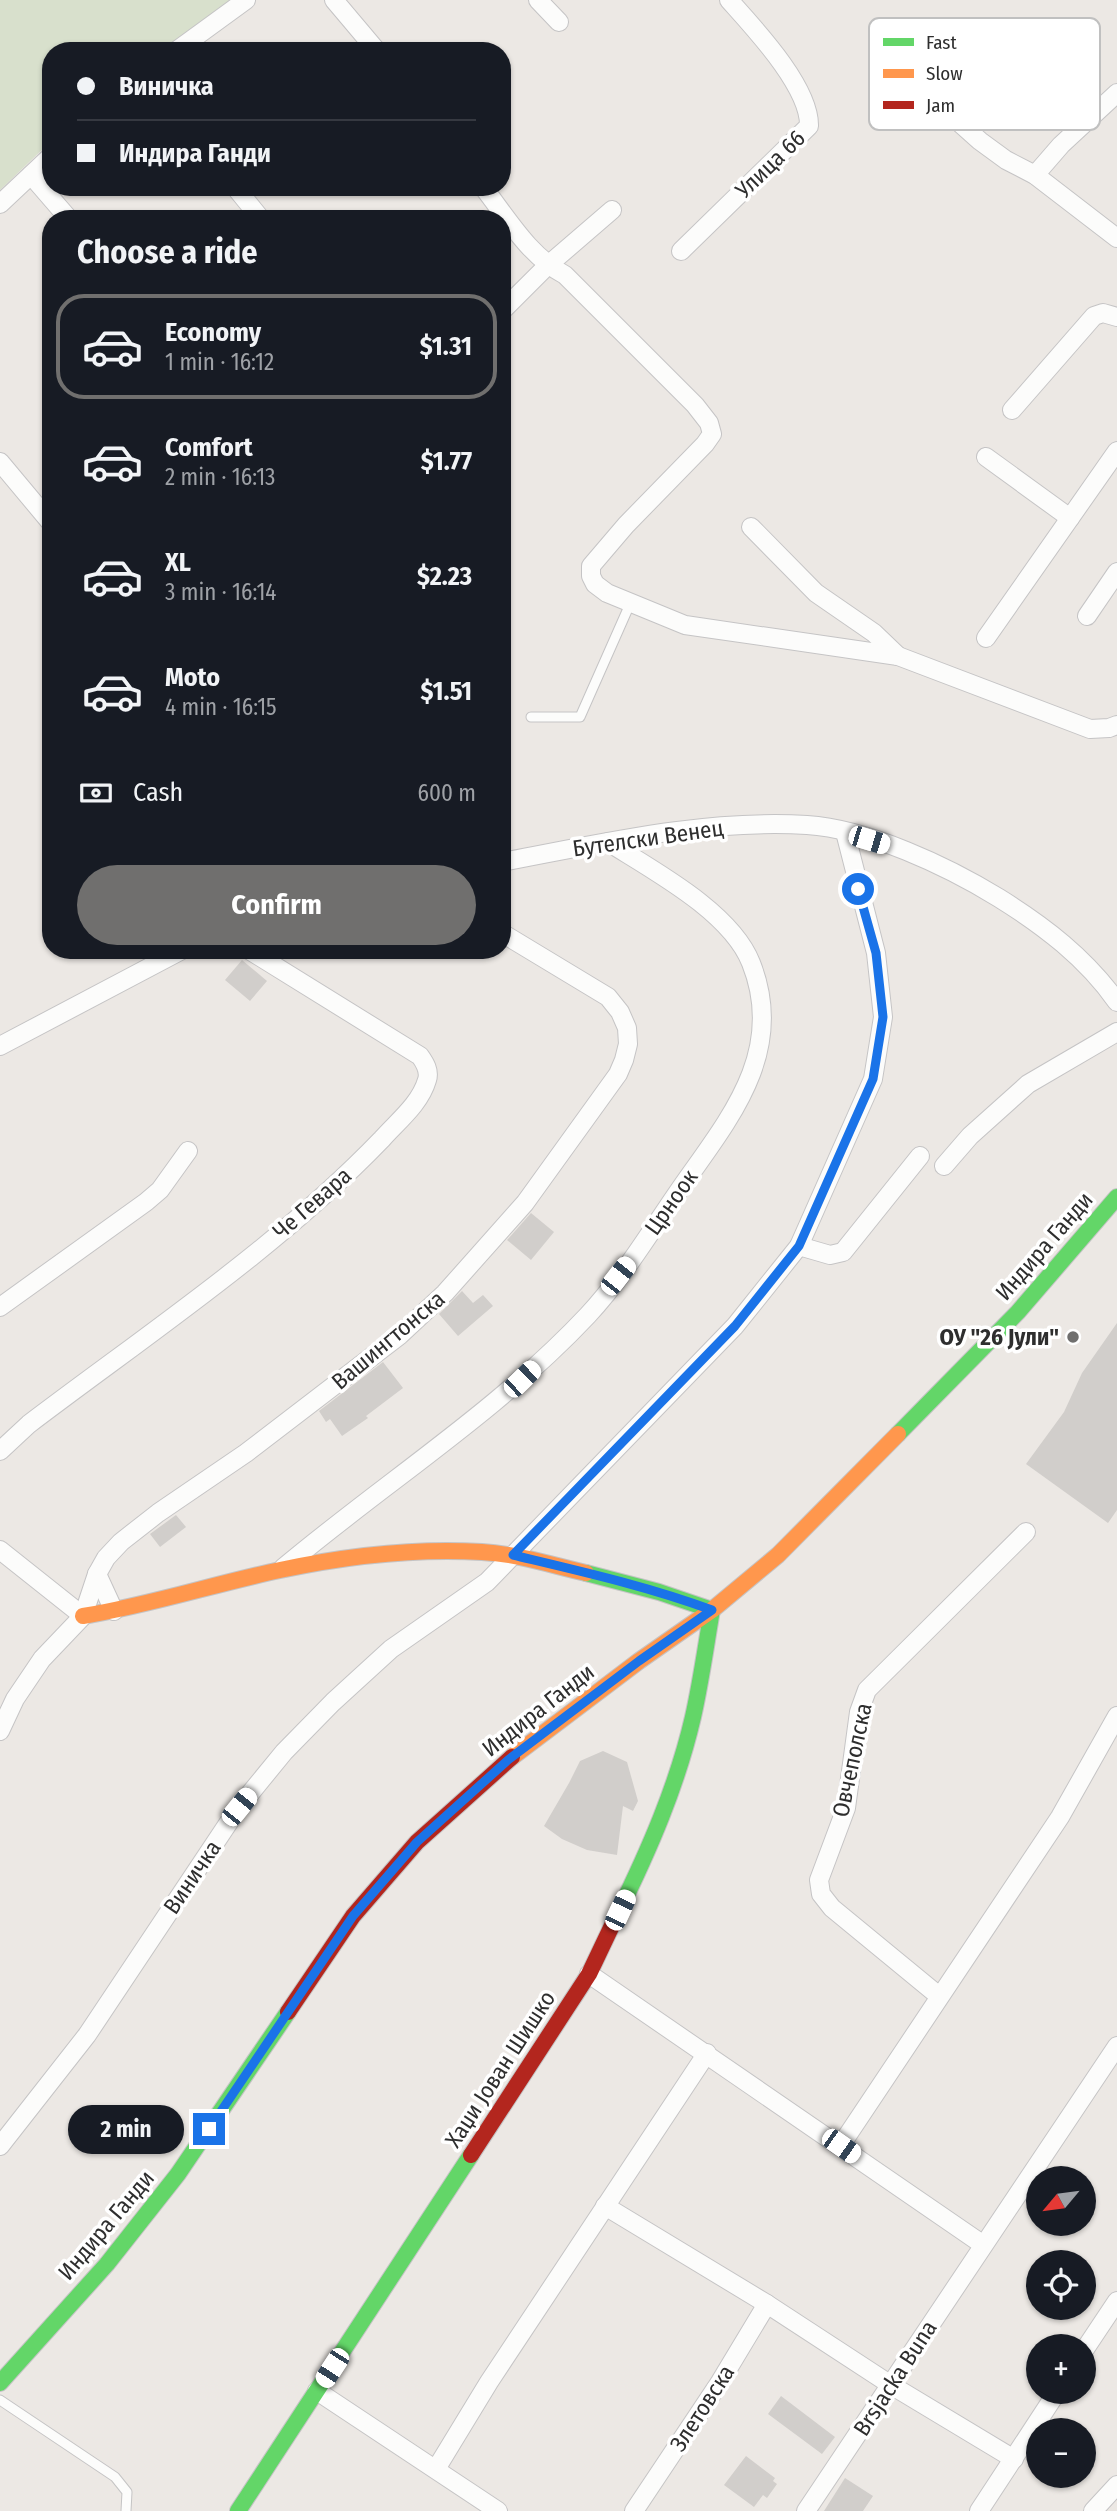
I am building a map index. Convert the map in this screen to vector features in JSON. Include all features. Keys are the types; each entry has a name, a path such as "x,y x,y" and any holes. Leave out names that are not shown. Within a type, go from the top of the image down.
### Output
{"street":[{"path":"188,42 246,0"},
{"path":"334,0 369,42"},
{"path":"538,0 559,22"},
{"name":"Улица 66","path":"681,251 809,125 810,111 782,65 767,43 729,0"},
{"path":"1100,109 1117,93"},
{"path":"968,130 1006,160 1035,175 1117,238"},
{"path":"1035,175 1077,130"},
{"path":"0,204 42,165"},
{"path":"31,175 42,188"},
{"path":"49,196 61,210"},
{"path":"242,196 254,210"},
{"path":"490,196 501,210"},
{"path":"511,302 547,266 612,210"},
{"path":"511,223 547,266 565,275 695,405 709,423 712,434 591,566 591,576 595,584 630,604 685,625 898,656 1090,729 1117,725"},
{"path":"1013,410 1094,316 1103,313 1117,317"},
{"path":"986,638 1117,450"},
{"path":"986,457 1070,517"},
{"path":"0,462 42,512"},
{"path":"751,527 816,593 874,633 898,656"},
{"path":"1087,617 1117,572"},
{"name":"Бутелски Венец","path":"511,860 657,832 727,826 808,825 845,832 917,855 973,881 1023,912 1083,960 1117,1002"},
{"name":"Виничка","path":"0,2146 87,2035 239,1807 284,1752 391,1649 486,1582 735,1326 799,1246 873,1079 883,1017 876,953 845,832"},
{"name":"Црноок","path":"280,1570 340,1520 484,1412 589,1314 633,1257 732,1116 747,1087 761,1041 762,998 751,962 736,934 670,882 608,842"},
{"name":"Вашингтонска","path":"0,1731 15,1699 42,1659 83,1616 97,1574 106,1558 131,1535 246,1453 400,1335 446,1293 525,1203 618,1074 628,1044 627,1028 620,1012 608,997 511,938"},
{"path":"0,1046 165,959"},
{"name":"Че Гевара","path":"0,1451 29,1424 242,1264 349,1172 413,1105 429,1078 427,1066 420,1056 264,959"},
{"path":"944,1166 970,1136 1028,1084 1117,1032"},
{"path":"0,1307 146,1202 160,1190 188,1150"},
{"path":"799,1246 830,1255 844,1252 920,1156"},
{"name":"Индира Ганди","path":"0,2383 107,2264 178,2174 353,1916 409,1851 457,1804 508,1760 639,1661 712,1610 778,1555 1018,1312 1117,1197"},
{"name":"Овчеполска","path":"939,1996 832,1908 821,1894 819,1880 846,1808 859,1712 867,1690 1026,1532"},
{"path":"0,1550 83,1616 114,1611 280,1570 360,1557 429,1551 513,1555 637,1586 712,1610"},
{"path":"97,1574 114,1611"},
{"name":"Хаџи Јован Шишко","path":"238,2511 589,1974 651,1845 675,1781 693,1717 712,1610"},
{"path":"841,2146 1060,1817 1117,1716"},
{"path":"589,1974 982,2244"},
{"name":"Brsjacka Buna","path":"806,2511 982,2244 1117,2046"},
{"path":"436,2469 489,2382 707,2053"},
{"path":"605,2206 1014,2459"},
{"path":"1095,2334 1117,2301"},
{"name":"Злетовска","path":"634,2511 720,2382 767,2304"},
{"path":"317,2391 498,2511"},
{"path":"979,2511 1049,2404"},
{"path":"1093,2511 1117,2485"}],"lane":[{"path":"531,717 580,717 630,604"},
{"path":"0,2400 115,2477 127,2492 126,2511"}],"green space":[{"path":"0,0 235,0 177,42 42,42 42,150 0,190"}],"building":[{"path":"242,960 267,981 250,1001 225,980"},
{"path":"531,1213 554,1232 531,1260 507,1240"},
{"path":"462,1291 473,1303 483,1295 493,1306 458,1336 439,1314"},
{"path":"1117,1323 1117,1510 1108,1523 1026,1464 1064,1412 1082,1373"},
{"path":"383,1362 403,1388 342,1436 330,1419 326,1422 319,1411"},
{"path":"176,1515 186,1527 160,1547 150,1534"},
{"path":"603,1751 627,1762 638,1801 633,1811 623,1806 617,1855 587,1850 562,1839 544,1826 580,1761"},
{"path":"781,2396 835,2437 822,2454 768,2414"},
{"path":"746,2456 775,2478 773,2481 777,2484 767,2498 763,2495 754,2507 724,2485"},
{"path":"845,2478 873,2496 863,2511 824,2511"}],"traffic: fast":[{"path":"898,1434 1018,1312 1117,1197"},
{"path":"586,1573 659,1592 712,1610 696,1704 679,1768 651,1841 618,1913"},
{"path":"0,2383 107,2264 178,2174 288,2012"},
{"path":"238,2511 471,2155"}],"traffic: slow":[{"path":"512,1757 639,1661 712,1610 778,1555 898,1434"},
{"path":"83,1616 280,1570 381,1554 431,1551 495,1553 586,1573"}],"traffic: jam":[{"path":"288,2012 353,1916 417,1842 512,1757"},
{"path":"471,2155 589,1974 618,1913"}],"place":[{"name":"ОУ \"26 Јули\"","path":"1073,1337"}],"route":[{"path":"209,2129 353,1916 417,1842 508,1760 639,1661 712,1610 672,1595 513,1555 735,1326 799,1246 873,1079 883,1017 876,953 858,889"}]}
